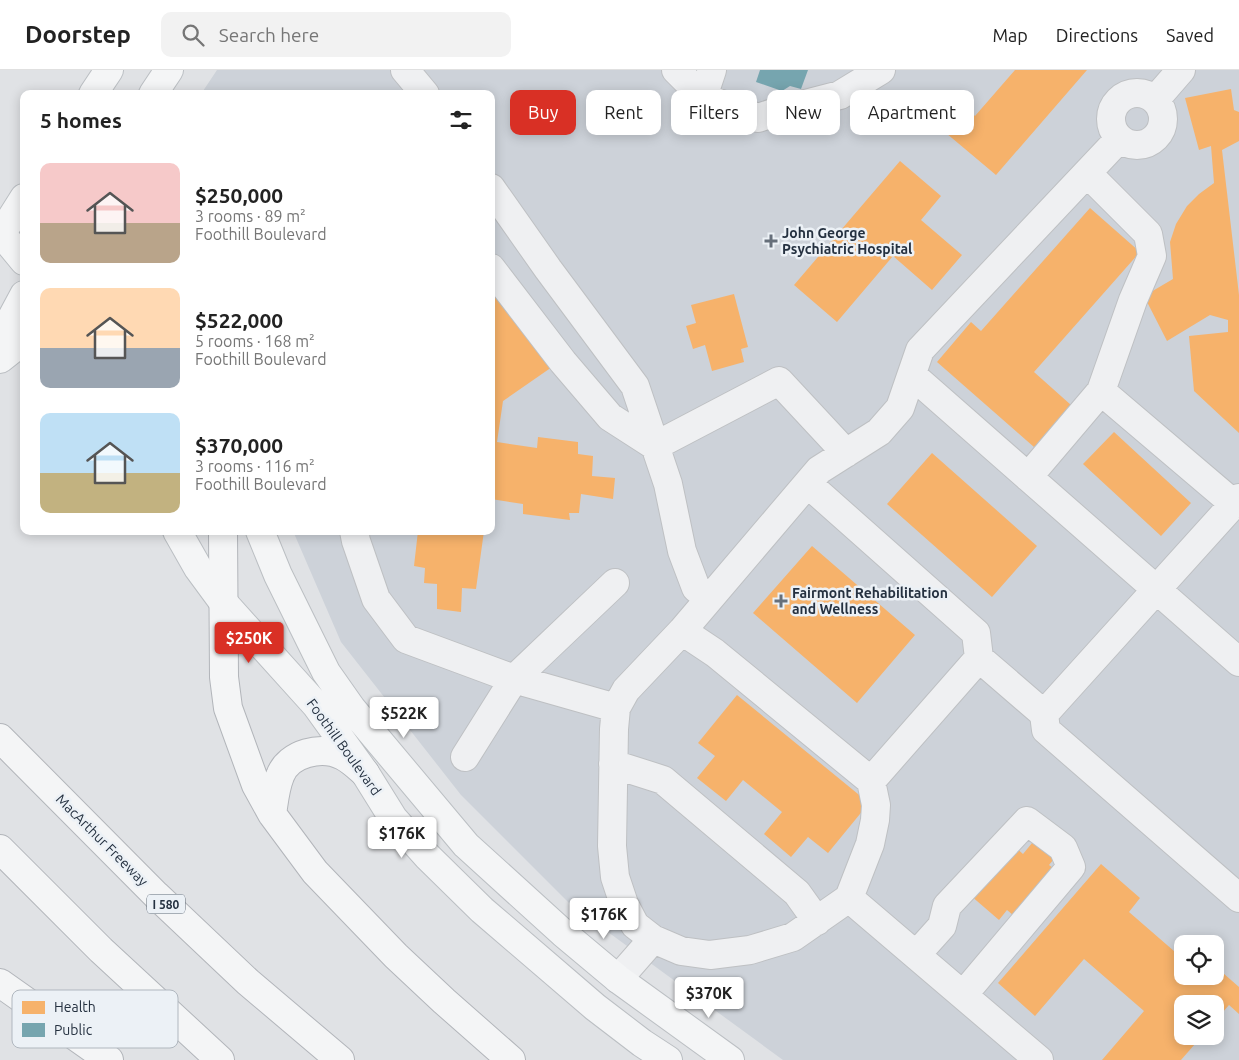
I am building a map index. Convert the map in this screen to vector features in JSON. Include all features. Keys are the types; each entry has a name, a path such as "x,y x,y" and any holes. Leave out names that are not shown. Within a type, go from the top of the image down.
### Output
{"main road":[{"path":"96,90 108,70"},
{"path":"156,90 169,70"},
{"path":"20,206 6,234 20,255"},
{"path":"0,340 20,302"},
{"path":"0,359 20,343"},
{"name":"Foothill Boulevard","path":"179,535 198,568 223,602 316,705 365,773 393,818 427,856 482,910 595,1007 668,1060"},
{"path":"223,535 224,677 228,708 256,785 272,814 315,872 396,956 511,1060"},
{"name":"Foothill Boulevard","path":"262,535 300,622 326,672 352,709 466,845 563,933 618,979 730,1060"},
{"name":"MacArthur Freeway","path":"0,738 164,902 248,982 340,1060"},
{"path":"272,814 280,774 289,762 304,754 321,751 342,756 365,773"},
{"path":"0,850 144,990"},
{"path":"595,1007 618,979"},
{"path":"0,983 12,991"},
{"path":"178,1021 220,1060"},
{"path":"92,1048 109,1060"}],"lane":[{"path":"676,70 695,90"},
{"path":"706,90 712,70"},
{"path":"757,118 840,96 881,70"},
{"path":"1155,100 1181,70"},
{"path":"1136,93 1146,95 1155,100 1161,108 1163,118 1162,128 1156,137 1148,143 1138,146 1128,144 1119,139 1113,130 1111,120 1112,110 1118,102 1126,96 1136,93"},
{"path":"682,631 715,653 871,781 876,805 875,820 870,844 849,898 793,937 750,950 710,955 681,951 653,939 635,925 624,904 615,877 612,846 616,708 626,690 682,631 818,470 879,432 895,414 900,408 920,350 1119,139"},
{"path":"1028,477 1101,391 1133,300 1152,256 1148,234 1087,173"},
{"path":"495,194 635,386 668,484 682,552 696,588 708,598"},
{"path":"495,273 563,362 610,417 655,446"},
{"path":"912,375 1239,662"},
{"path":"655,446 779,381 846,453"},
{"path":"1044,714 1236,501 1101,391"},
{"path":"808,484 976,633 979,658 1044,714 1046,730 1239,898"},
{"path":"355,535 376,599 406,640 514,679 616,708"},
{"path":"465,757 514,679 615,583"},
{"path":"871,781 979,658"},
{"path":"613,764 663,780 797,893 817,921"},
{"path":"916,955 942,926 947,906 1027,821 1063,848 1071,867 963,995"},
{"path":"849,898 1039,1060"},
{"path":"618,979 653,939"}],"shaded area":[{"name":"Fairmont Rehabilitation and Wellness","path":"217,70 1239,70 1239,1060 783,1060 571,905 461,795 341,642 295,535 495,535 495,90 204,90"}],"building: Health":[{"path":"1015,70 1087,70 996,175 948,135 974,135 975,116"},
{"path":"1231,89 1234,110 1239,112 1239,141 1222,150 1239,295 1239,433 1194,391 1189,336 1228,332 1228,320 1210,315 1167,341 1144,296 1173,279 1170,242 1176,224 1187,206 1214,183 1211,146 1199,150 1185,98"},
{"path":"900,161 941,196 921,220 962,255 932,290 893,256 837,322 794,285"},
{"path":"1090,208 1140,252 1034,372 1071,405 1034,447 937,362 971,322 981,331"},
{"path":"734,294 748,347 741,349 744,362 712,371 705,345 693,349 686,326 696,323 691,305"},
{"path":"498,296 552,367 503,401 497,442 537,448 538,437 578,442 578,454 593,456 592,476 615,478 613,499 581,494 579,513 569,513 570,520 523,514 523,504 495,500 495,298"},
{"path":"1114,432 1191,503 1161,536 1083,464"},
{"path":"932,453 1037,546 992,597 887,504"},
{"path":"418,535 483,535 476,589 462,588 461,612 437,609 437,584 424,583 425,568 414,566"},
{"path":"812,546 915,635 857,703 753,613"},
{"path":"737,695 869,803 828,853 808,837 791,857 764,834 782,812 743,780 726,801 697,778 715,756 698,743"},
{"path":"1037,837 1058,854 1049,865 1060,873 1020,921 1007,910 999,920 970,895 1012,844 1023,854"},
{"path":"1101,864 1140,898 1129,912 1174,951 1174,985 1224,985 1224,974 1239,987 1239,1014 1229,1005 1224,1011 1224,995 1174,995 1174,1045 1194,1045 1181,1060 1102,1060 1144,1011 1084,959 1035,1016 998,983"}],"building: Public":[{"path":"760,70 808,70 801,89 790,86 784,90 779,90 756,82"}],"place":[{"name":"John George Psychiatric Hospital","path":"771,241"},
{"name":"Fairmont Rehabilitation and Wellness","path":"781,601"}]}
